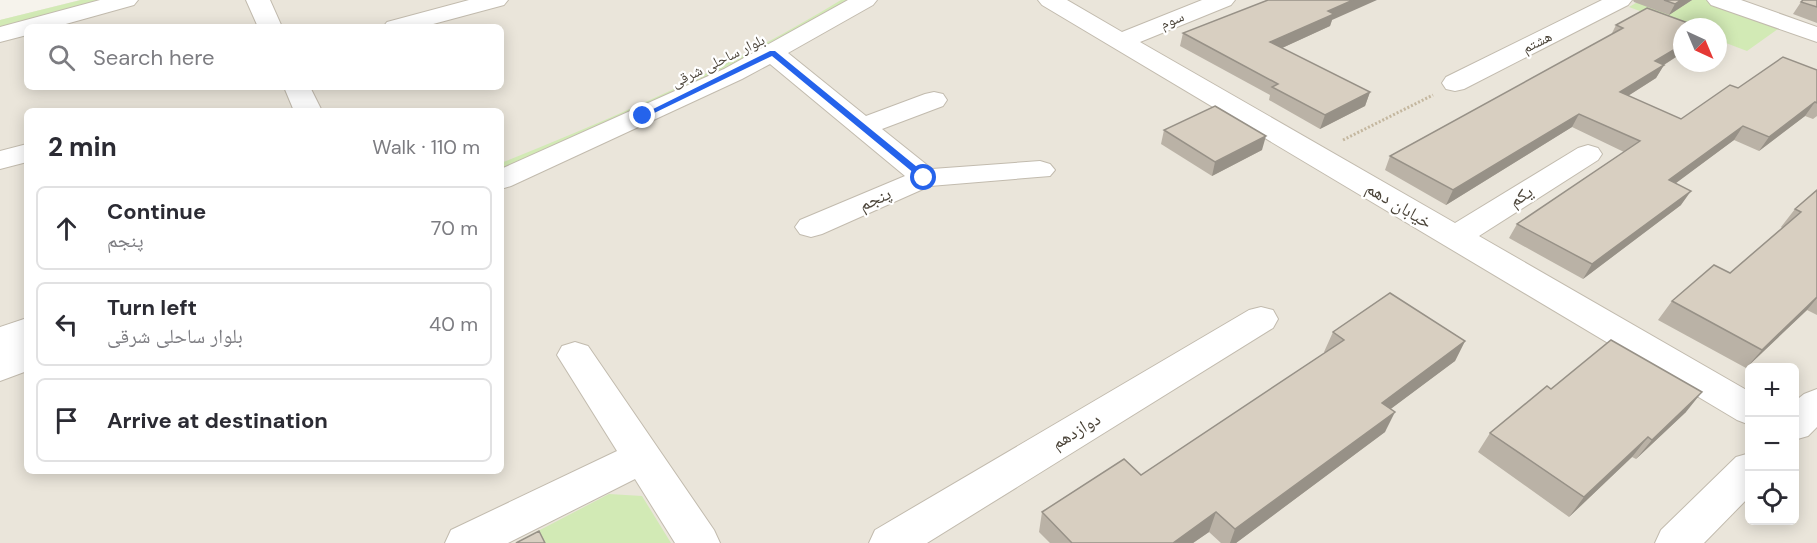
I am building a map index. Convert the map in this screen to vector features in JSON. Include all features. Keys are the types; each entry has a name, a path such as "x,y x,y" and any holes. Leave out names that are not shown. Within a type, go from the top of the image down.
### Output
{"street":[{"path":"39,24 126,0"},
{"path":"258,0 269,24"},
{"path":"406,24 496,0"},
{"name":"بلوار ساحلی شرقی","path":"504,155 592,121 751,46 831,0"},
{"name":"بلوار ساحلی شرقی","path":"504,179 713,83 772,53 865,0"},
{"name":"خیابان دهم","path":"1050,0 1745,408"},
{"name":"سوم","path":"1120,41 1223,0"},
{"name":"هشتم","path":"1455,84 1620,0"},
{"path":"1719,0 1817,35"},
{"path":"0,35 24,28"},
{"path":"772,53 924,178"},
{"path":"298,90 307,108"},
{"path":"863,127 934,100"},
{"name":"یکم","path":"1454,238 1588,153"},
{"path":"0,160 24,154"},
{"name":"پنجم","path":"811,227 924,178 1040,170"},
{"name":"دوازدهم","path":"890,543 1261,319"},
{"path":"0,341 24,332"},
{"path":"575,355 699,543"},
{"path":"0,367 24,357"},
{"path":"1799,420 1817,404"},
{"path":"465,543 642,457"},
{"path":"1676,543 1747,471"}],"path":[{"path":"1314,154 1455,84"}],"shaded area":[{"path":"80,0 1817,0 1817,543 0,543 0,20"}],"green space":[{"path":"81,0 106,0 0,27 0,20"},
{"path":"841,0 852,0 765,52 504,172 504,162 674,89 800,24"},
{"path":"1641,0 1717,0 1785,24 1747,51 1727,43 1727,18 1673,18 1673,23 1629,7"},
{"path":"609,494 642,496 671,543 515,543"}],"building":[{"path":"1268,0 1353,0 1328,11 1334,14 1270,42 1370,92 1325,115 1272,87 1278,84 1183,33"},
{"path":"1664,0 1681,0 1675,4"},
{"path":"1817,0 1817,7 1801,2"},
{"path":"1647,8 1674,18 1673,50 1655,61 1664,65 1620,92 1681,119 1730,85 1738,88 1783,57 1817,70 1817,103 1815,102 1769,137 1743,126 1669,180 1691,191 1592,264 1517,224 1640,141 1579,114 1453,190 1390,156 1623,28 1616,25"},
{"path":"1215,106 1266,136 1215,162 1164,130"},
{"path":"1817,190 1817,297 1762,350 1672,301 1714,265 1730,273 1801,212 1795,209"},
{"path":"1390,293 1465,341 1382,403 1395,412 1235,529 1216,512 1173,543 1072,543 1042,512 1124,459 1141,475 1344,340 1333,332"},
{"path":"1611,340 1702,392 1652,440 1648,437 1584,497 1490,433 1547,386 1551,389"},
{"path":"539,531 545,543 516,543"}],"route":[{"path":"643,116 772,53 924,178"}]}
